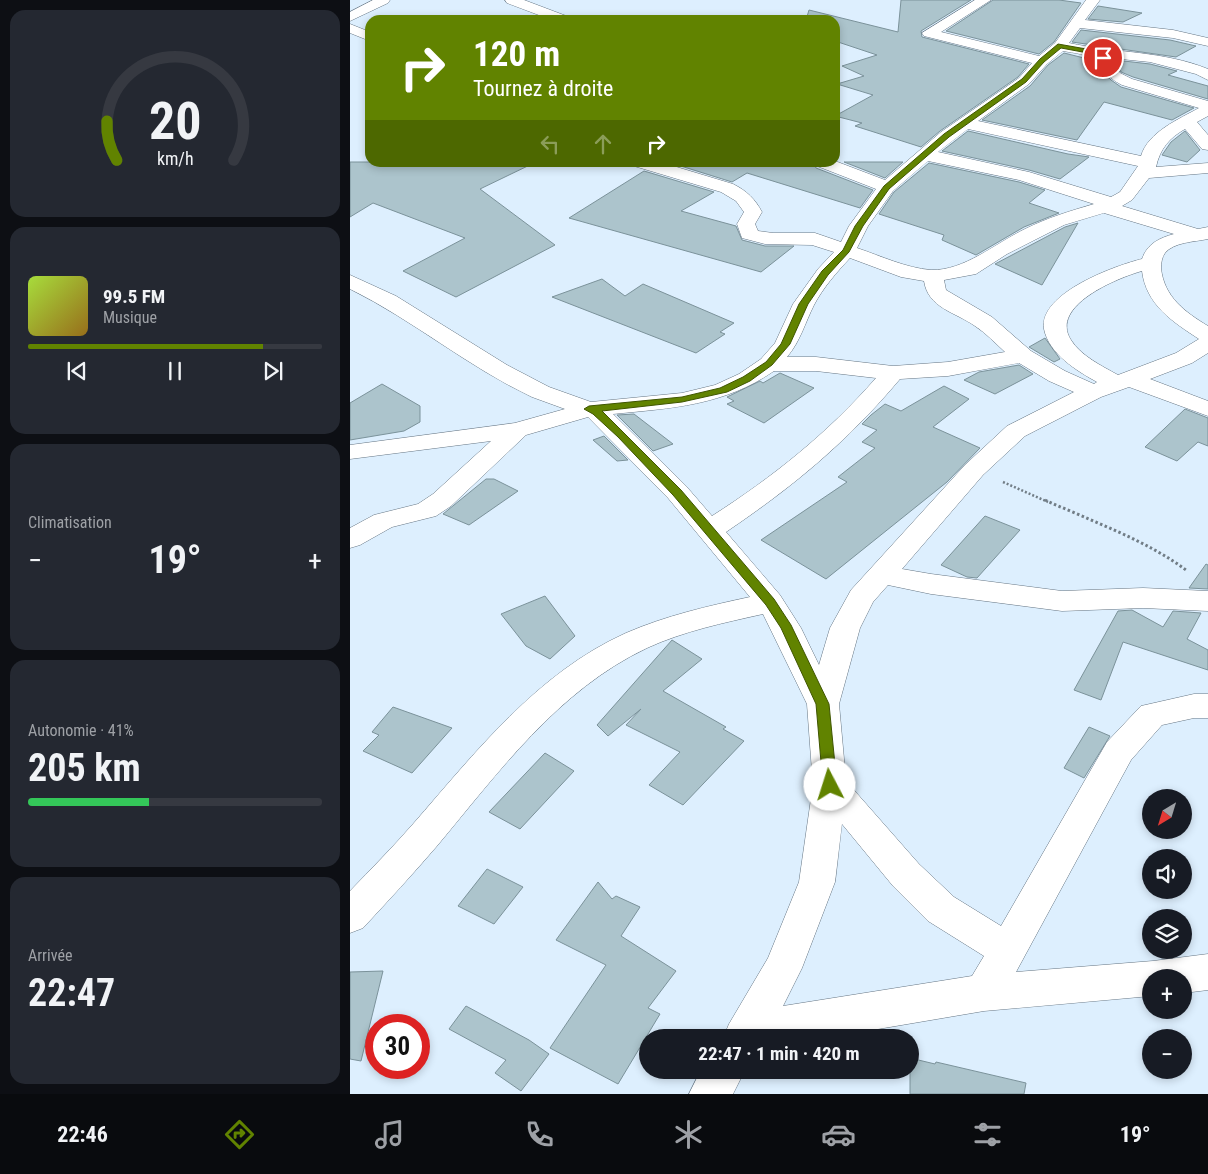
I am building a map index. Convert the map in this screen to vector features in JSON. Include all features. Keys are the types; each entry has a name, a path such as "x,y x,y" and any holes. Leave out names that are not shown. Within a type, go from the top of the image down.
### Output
{"street":[{"path":"353,13 383,0"},
{"path":"512,0 551,15"},
{"path":"984,0 931,30 930,34 1042,61"},
{"path":"350,452 517,430 589,409 682,400 723,390 747,379 769,364 785,344 804,304 825,273 846,251 859,226 887,187 965,123 1017,86 1060,46 1093,0"},
{"path":"1076,23 1173,34 1208,42"},
{"path":"350,28 365,35"},
{"path":"1060,46 1090,52 1150,58 1201,71 1208,75"},
{"path":"1090,52 1103,58 1114,76 1127,82 1208,106"},
{"path":"657,167 727,188 740,194 749,202 753,212 746,224 749,234 756,237 765,239 809,238 908,273 933,276 958,274 969,270 1000,250 1049,225 1109,206 1126,196 1146,168 1151,152 1159,141 1175,128 1208,110"},
{"path":"1188,122 1208,145"},
{"path":"965,123 1146,168 1208,168"},
{"path":"926,155 1022,176 1109,206 1202,234"},
{"path":"836,167 887,187"},
{"path":"1202,234 1166,243 1155,252 1150,269 1157,289 1170,309 1208,336"},
{"path":"1113,385 1076,359 1063,345 1055,328 1056,316 1071,299 1092,284 1119,272 1151,263"},
{"path":"933,276 936,292 942,298 984,322 1023,356 1056,376 1113,385 1208,409"},
{"path":"350,280 389,300 498,370 541,392 597,412 677,492 770,602 786,628 823,704 830,785 817,882 784,968 748,1029"},
{"path":"823,704 845,628 861,597 974,470 1016,431 1113,385 1184,358 1208,343"},
{"path":"769,364 816,364 893,373 948,369 1023,356"},
{"path":"709,531 782,481 825,445 872,398 893,373"},
{"path":"350,540 383,521 427,510 442,500 517,430"},
{"path":"882,574 931,584 1062,601 1143,598 1208,601"},
{"path":"350,916 424,837 510,736 540,706 584,673 618,649 659,632 716,615 770,602"},
{"path":"984,993 1119,751 1152,715 1194,706 1208,706"},
{"path":"830,785 906,875 941,909 1007,950"},
{"path":"1192,974 1208,972"},
{"path":"774,1029 984,993 1142,979"},
{"path":"710,1094 719,1079"}],"path":[{"path":"974,470 1117,532 1174,561 1188,572"}],"building":[{"path":"901,0 971,0 921,31 922,37 1029,64 1018,77 940,131 921,147 855,126 862,123 840,117 840,113 873,95 840,85 840,83 864,76 842,66 877,55 840,43 840,18 898,32"},
{"path":"993,0 1059,0 1081,3 1054,42 1039,54 946,31"},
{"path":"1098,6 1142,13 1123,22 1088,19"},
{"path":"809,10 829,15 808,15"},
{"path":"1081,30 1170,40 1196,46 1176,57 1072,42"},
{"path":"1064,53 1092,60 1111,80 1121,87 1194,108 1172,120 1104,102 1077,140 982,120 1030,86 1048,65"},
{"path":"1115,60 1150,64 1177,71 1168,75 1208,86 1208,99 1121,72"},
{"path":"968,131 1089,157 1060,179 1029,170 942,151"},
{"path":"1185,131 1200,150 1187,162 1162,155 1171,142"},
{"path":"350,162 365,162 365,167 526,167 480,189 555,245 456,297 403,271 465,238 373,203 350,217"},
{"path":"844,162 903,162 885,178"},
{"path":"929,163 1019,182 1045,190 1029,203 1059,213 1024,227 976,255 942,240 944,235 879,214 894,192"},
{"path":"684,167 816,167 873,190 860,208 747,173 732,182"},
{"path":"644,171 714,192 681,211 736,226 742,240 765,246 794,246 761,272 569,218"},
{"path":"1078,223 1042,285 995,264 1065,227"},
{"path":"602,279 625,296 643,284 734,323 720,332 725,334 696,353 552,297"},
{"path":"1045,338 1060,359 1054,362 1029,347"},
{"path":"1019,365 1033,374 995,394 964,380 979,372"},
{"path":"780,373 814,388 764,423 727,404 734,401 727,397 760,381 763,383"},
{"path":"382,384 420,406 420,422 404,431 350,440 350,403"},
{"path":"944,386 969,399 933,427 980,448 947,482 826,579 761,540 847,482 838,477 875,448 862,442 877,430 862,424 871,415 885,404 901,411"},
{"path":"1185,409 1208,418 1208,446 1198,442 1177,461 1145,447"},
{"path":"634,414 673,444 653,451 617,415"},
{"path":"604,436 628,460 617,461 593,440"},
{"path":"486,479 494,479 518,491 469,525 443,514"},
{"path":"985,516 1020,530 977,578 967,577 941,565"},
{"path":"1206,564 1208,565 1208,589 1189,588"},
{"path":"545,596 575,636 550,659 526,646 501,614"},
{"path":"1132,610 1163,627 1173,611 1201,613 1187,639 1208,650 1208,670 1123,642 1101,700 1074,690 1118,611"},
{"path":"672,640 702,659 663,691 726,727 723,729 744,741 683,805 649,785 680,752 626,725 641,709 608,736 597,725"},
{"path":"393,707 452,728 412,773 363,751 379,735 372,732"},
{"path":"1089,727 1110,736 1084,778 1064,768"},
{"path":"545,753 574,771 520,829 489,812"},
{"path":"487,869 523,887 494,924 458,906"},
{"path":"598,882 612,899 616,896 640,907 621,936 676,971 648,1008 660,1014 651,1029 639,1029 639,1049 618,1084 550,1048 606,965 556,940"},
{"path":"383,971 372,1014 365,1014 365,1045 361,1061 350,1059 350,972"},
{"path":"466,1006 529,1040 549,1054 521,1091 495,1073 506,1060 449,1029"},
{"path":"919,1060 935,1064 936,1062 1026,1083 1024,1094 910,1094 910,1079 919,1079"}],"route":[{"path":"830,785 823,704 786,628 770,602 677,492 621,434 597,412 589,409 682,400 723,390 747,379 769,364 785,344 804,304 825,273 846,251 859,226 887,187 947,136 1024,81 1042,61 1060,46 1090,52 1103,58"}]}
